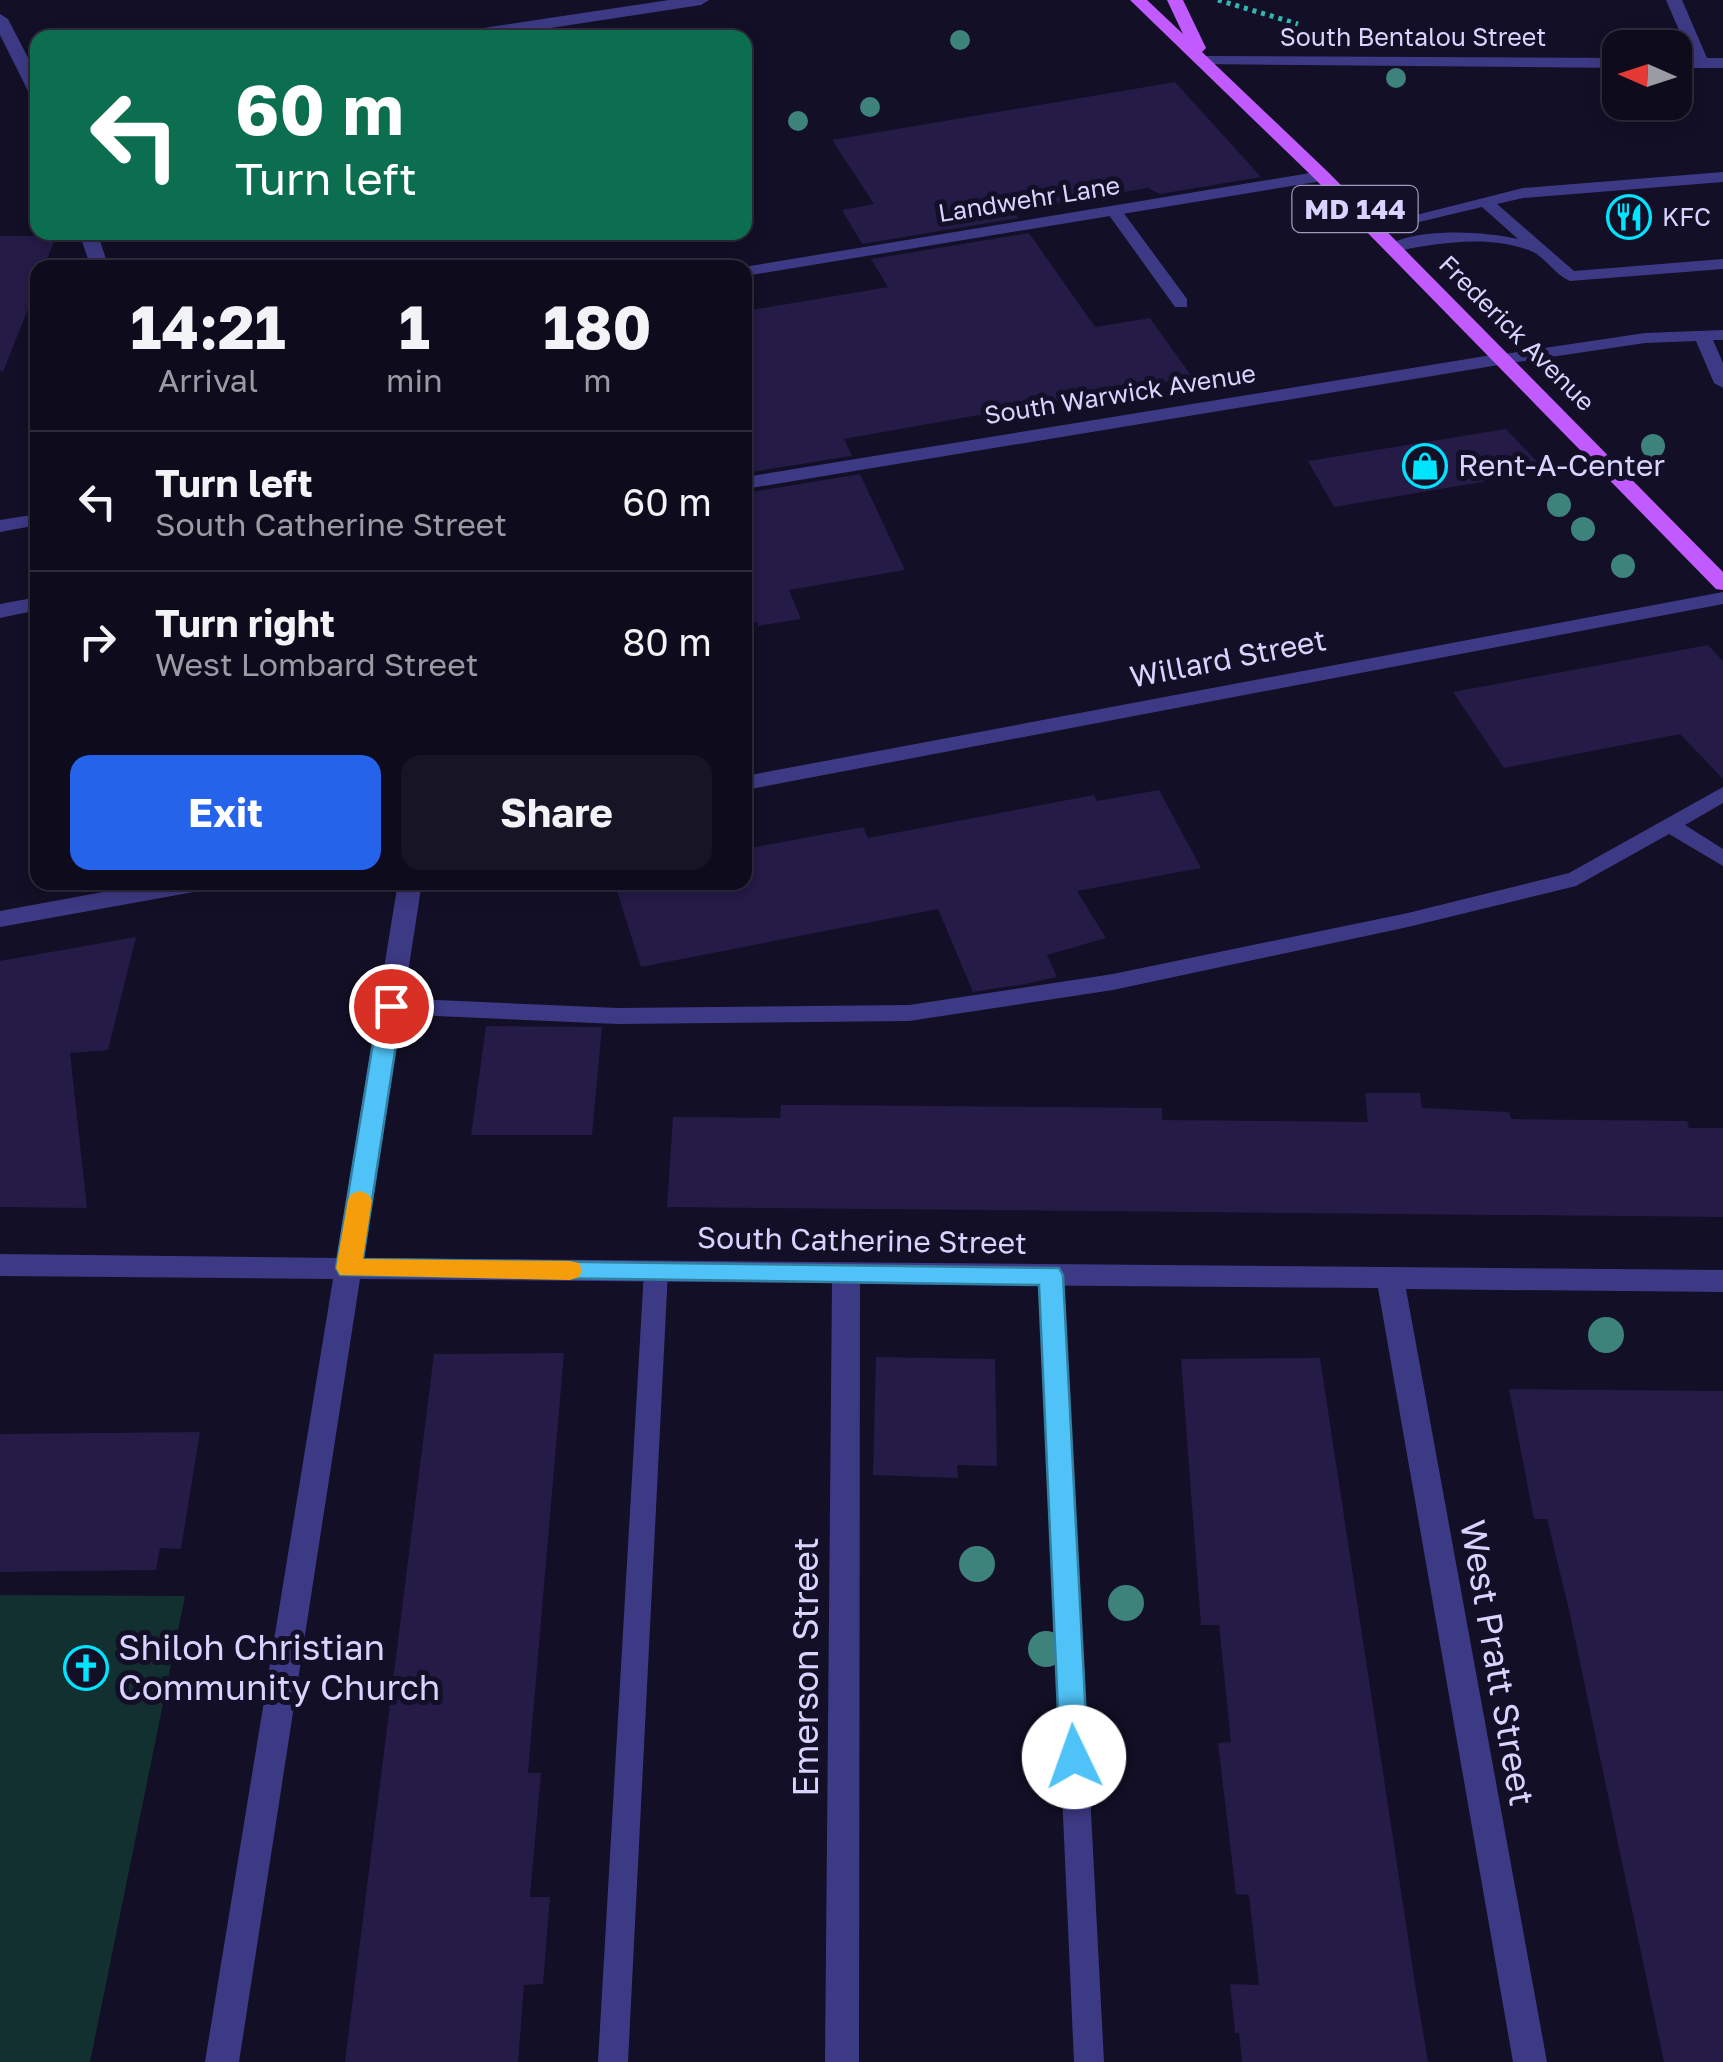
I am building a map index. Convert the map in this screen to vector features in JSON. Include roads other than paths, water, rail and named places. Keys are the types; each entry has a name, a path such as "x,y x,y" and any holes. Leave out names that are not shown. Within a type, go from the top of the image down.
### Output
{"main road":[{"name":"Frederick Avenue","path":"1138,0 1322,176 1723,584"},
{"name":"MD 144","path":"1175,0 1205,61"}],"street":[{"path":"503,30 701,0"},
{"path":"1674,0 1701,63"},
{"path":"0,19 30,79"},
{"name":"South Bentalou Street","path":"1205,61 1602,63"},
{"path":"1692,63 1723,63"},
{"name":"Landwehr Lane","path":"752,270 1322,176"},
{"name":"South Warwick Avenue","path":"752,482 1504,359"},
{"name":"Willard Street","path":"752,782 1723,598"},
{"path":"0,611 30,604"},
{"path":"0,919 160,890"},
{"path":"222,2062 409,890"},
{"name":"South Catherine Street","path":"0,1265 1723,1281"},
{"name":"Emerson Street","path":"842,2062 846,1273"},
{"name":"West Pratt Street","path":"1390,1278 1530,2062"}],"lane":[{"path":"1373,228 1523,193 1723,177"},
{"path":"1485,202 1570,276 1723,264"},
{"path":"1114,211 1181,303"},
{"path":"1393,247 1471,236 1505,239 1543,252"},
{"path":"1702,335 1723,384"},
{"path":"1504,359 1644,338 1723,335"},
{"path":"0,526 30,520"},
{"path":"391,1006 618,1016 909,1014 1113,982 1408,920 1576,879 1723,794"},
{"path":"1670,825 1723,859"},
{"path":"613,2062 656,1271"},
{"path":"1051,1275 1089,2062"}],"place":[{"name":"KFC","path":"1629,217"},
{"name":"Rent-A-Center","path":"1425,466"},
{"name":"Shiloh Christian Community Church","path":"86,1668"}]}
